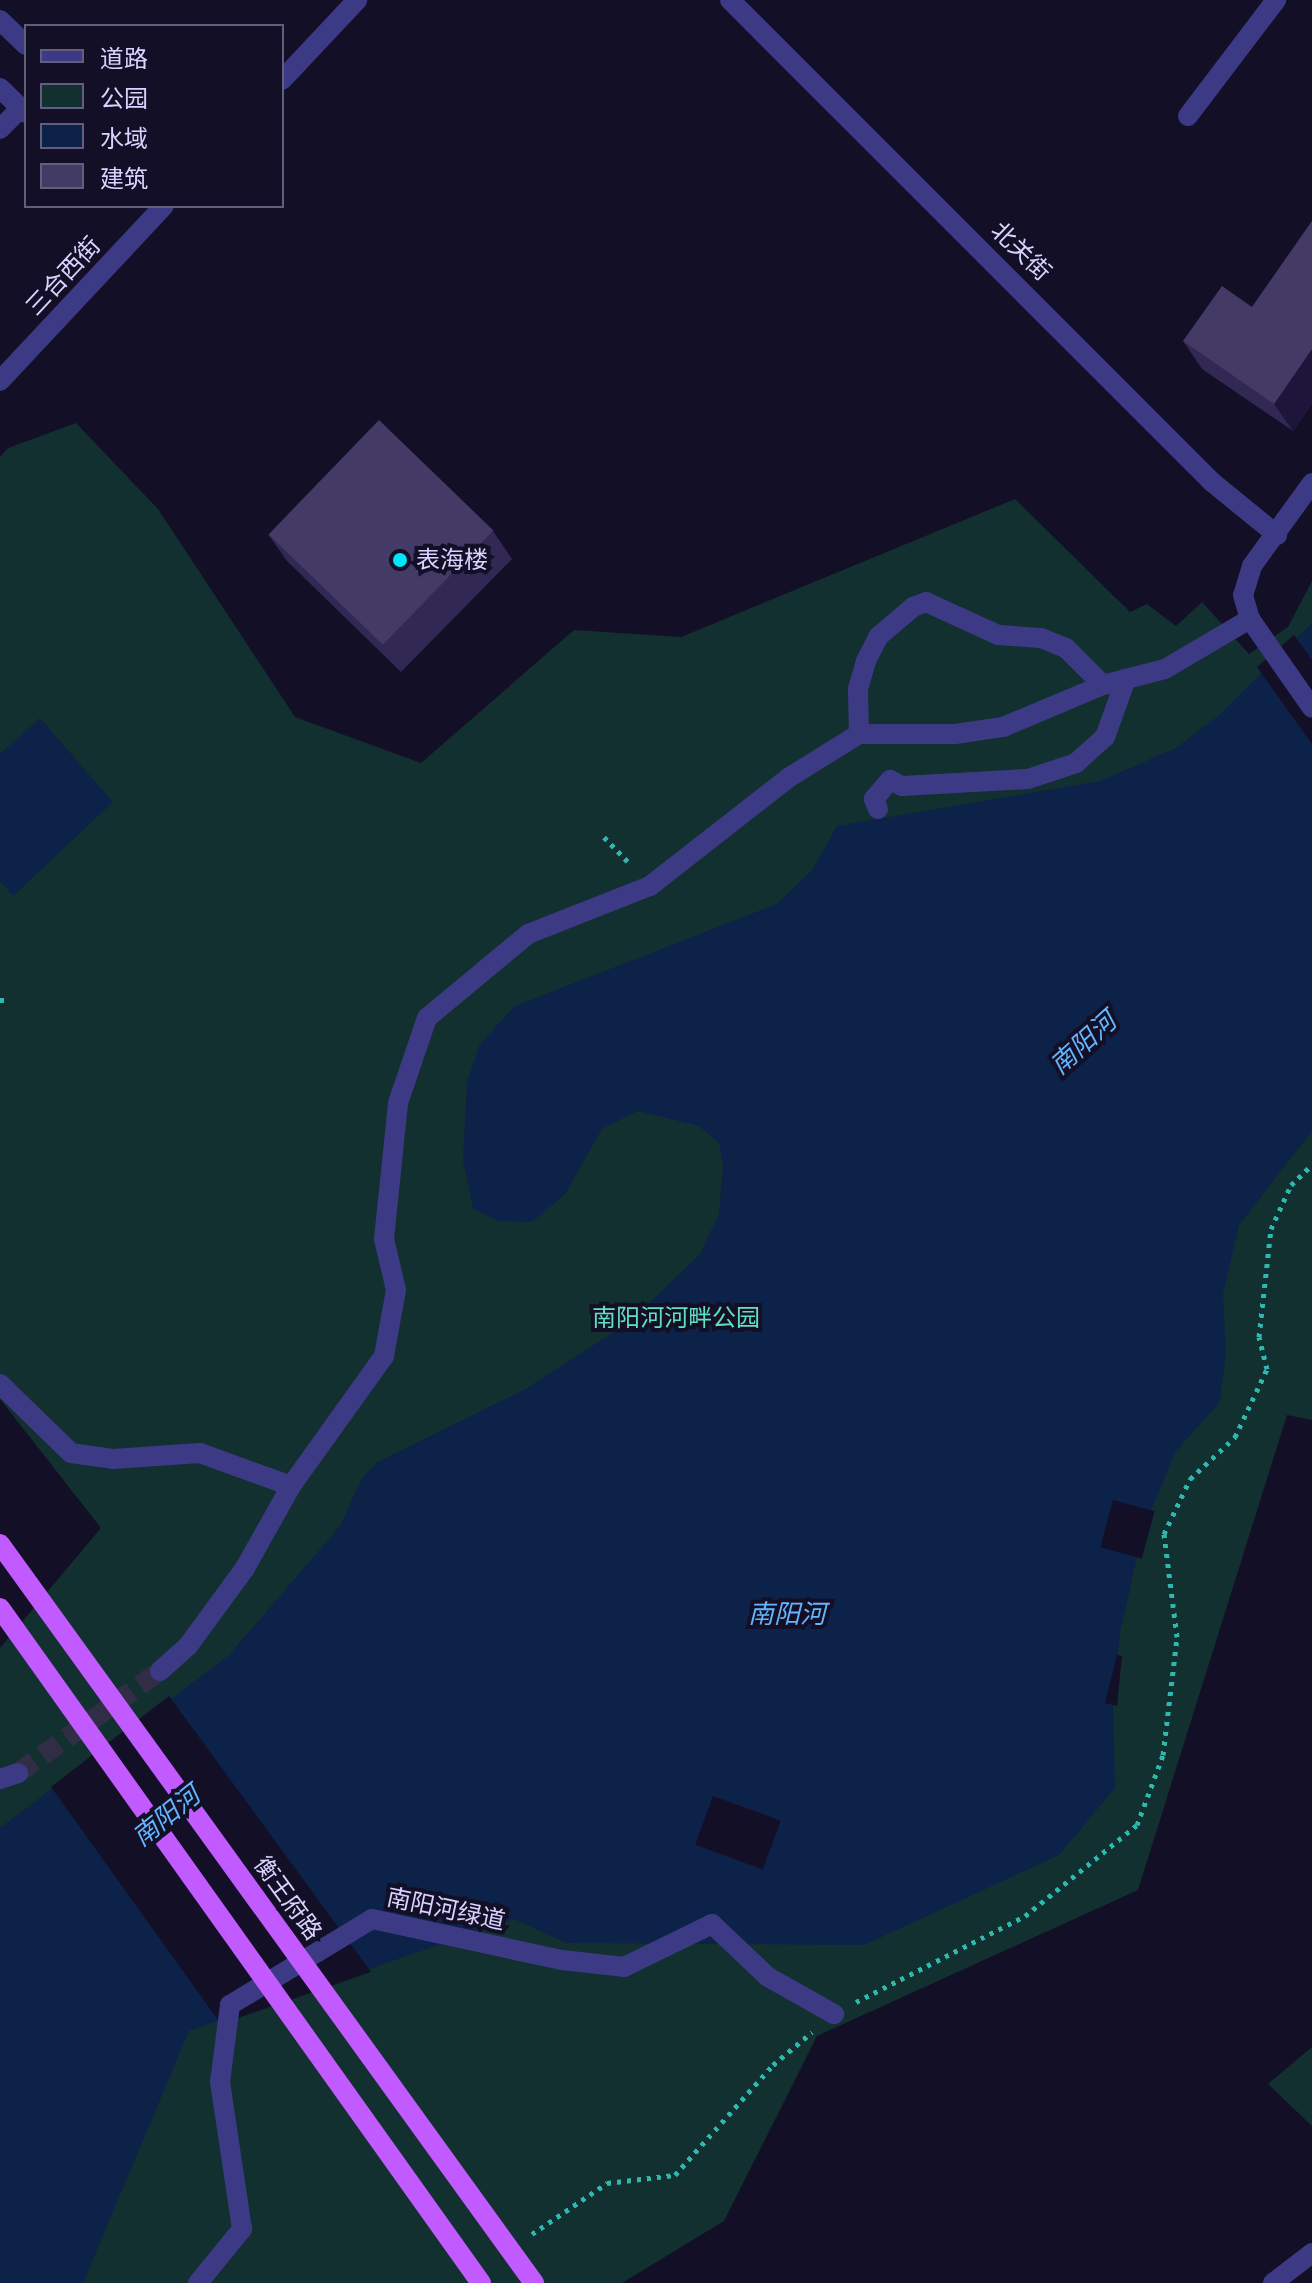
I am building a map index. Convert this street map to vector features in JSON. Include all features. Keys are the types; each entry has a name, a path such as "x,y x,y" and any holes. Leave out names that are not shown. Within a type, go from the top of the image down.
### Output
{"main road":[{"name":"衡王府路","path":"0,1544 534,2283"},
{"path":"0,1608 481,2283"}],"street":[{"path":"284,78 357,0"},
{"name":"北关街","path":"730,0 1212,482 1277,535"},
{"path":"1188,116 1276,0"},
{"path":"0,20 24,43"},
{"path":"0,88 23,110 0,129"},
{"name":"三合西街","path":"0,381 162,208"},
{"path":"1312,483 1252,566 1243,595 1250,619 1312,708"},
{"path":"859,734 858,689 866,661 887,628 926,602 998,635 1041,638 1066,648 1103,685"},
{"path":"160,1671 188,1646 245,1568 291,1486 384,1356 396,1290 384,1239 398,1103 427,1018 528,934 650,886 788,778 859,734 955,734 1003,727 1103,685 1165,669 1250,619"},
{"path":"878,809 874,799 890,780 902,786 1028,779 1076,763 1105,737 1126,679"},
{"path":"0,1384 71,1453 141,1459 200,1453 291,1486"},
{"name":"南阳河绿道","path":"198,2283 242,2229 220,2082 230,2005 372,1919 562,1960 624,1967 712,1924 768,1977 834,2014"},
{"path":"1273,2283 1312,2253"}],"path":[{"path":"0,1000 9,1000"},
{"path":"528,2237 607,2183 675,2175 773,2065 834,2014 1025,1916 1137,1825 1163,1755 1177,1637 1164,1534 1190,1479 1235,1437 1267,1369 1259,1337 1271,1229 1291,1185 1312,1165"}],"green space":[{"name":"南阳河河畔公园","path":"76,423 158,509 295,717 421,763 574,630 681,637 1015,499 1130,612 1147,604 1176,626 1202,602 1249,654 1288,627 1312,581 1312,1420 1287,1415 1138,1890 817,2036 724,2221 622,2283 0,2283 0,1648 101,1528 0,1399 0,457 8,448"},
{"path":"1312,2047 1312,2126 1268,2084"}],"water":[{"name":"南阳河","path":"1312,623 1312,1131 1239,1225 1223,1294 1226,1352 1220,1402 1176,1451 1144,1527 1120,1632 1113,1706 1115,1788 1059,1855 864,1945 566,1943 514,1919 189,2031 83,2283 0,2283 0,1828 229,1655 340,1526 361,1480 376,1463 527,1388 631,1321 701,1253 719,1213 723,1166 719,1143 699,1126 638,1111 602,1129 565,1194 532,1222 499,1221 473,1209 463,1160 467,1082 480,1044 515,1006 777,904 813,869 837,826 1100,781 1176,748 1218,716"},
{"path":"40,718 113,802 13,896 0,881 0,754"}],"pier":[{"path":"1294,635 1312,660 1312,744 1257,667"},
{"path":"1113,1500 1155,1511 1142,1558 1100,1547"},
{"path":"1117,1655 1122,1656 1117,1706 1105,1703"},
{"path":"169,1696 371,1972 221,2024 51,1787"},
{"path":"713,1796 781,1821 763,1869 695,1845"}],"building":[{"path":"1312,221 1312,349 1274,404 1183,341 1222,286 1252,307"},
{"name":"表海楼","path":"379,420 493,530 383,645 269,534"}],"tunnel":[{"path":"18,1773 160,1671"}],"place":[{"name":"表海楼","path":"400,560"}]}
